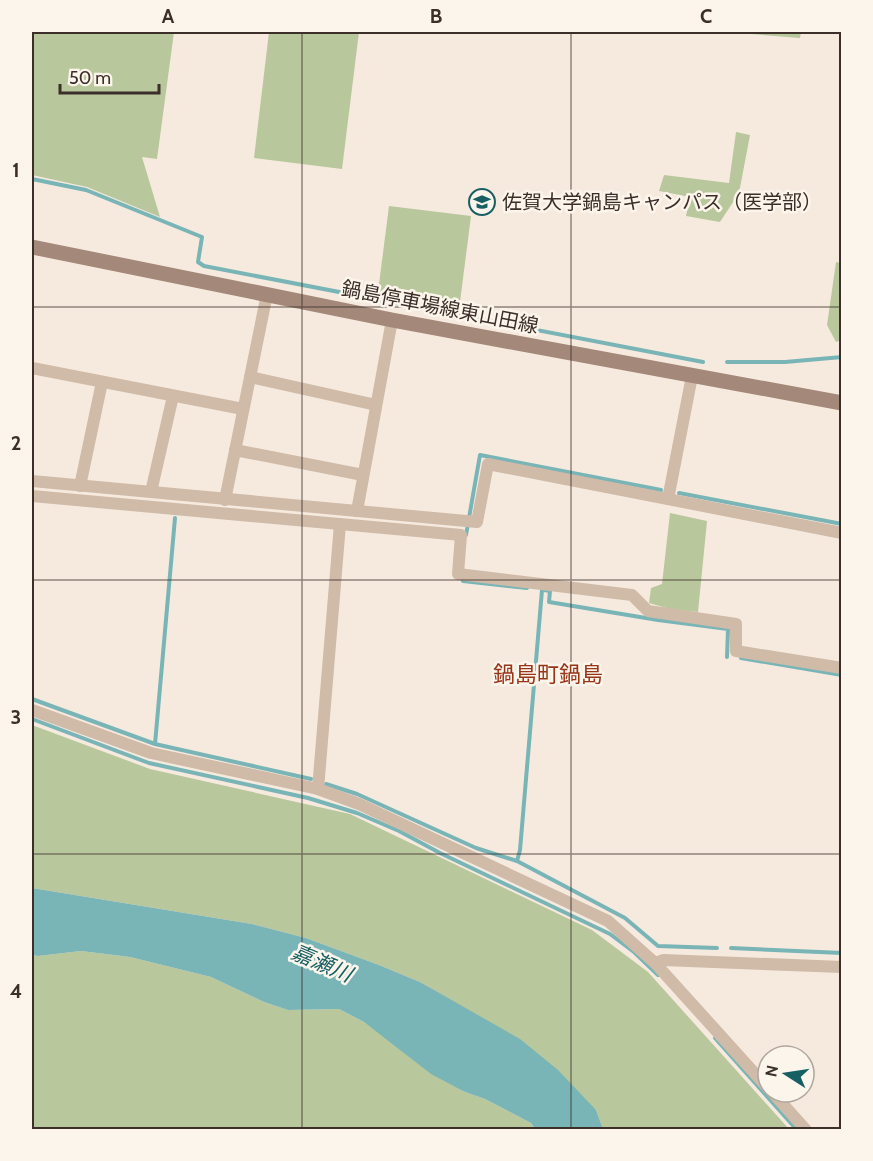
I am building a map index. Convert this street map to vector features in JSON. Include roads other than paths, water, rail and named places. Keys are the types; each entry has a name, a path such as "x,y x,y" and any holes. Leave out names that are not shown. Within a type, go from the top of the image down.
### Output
{"main road":[{"name":"鍋島停車場線東山田線","path":"32,247 392,320 842,403"}],"street":[{"path":"225,500 267,294"},
{"path":"357,511 392,320"},
{"path":"32,368 243,410"},
{"path":"668,499 692,376"},
{"path":"250,377 376,405"},
{"path":"80,486 102,382"},
{"path":"151,492 173,396"},
{"path":"235,450 363,476"},
{"path":"32,481 477,522 488,464 842,533"},
{"path":"32,496 461,535 458,574 632,595 648,612 736,624 736,651 842,668"},
{"path":"318,789 340,524"},
{"path":"32,710 151,753 318,789 359,804 608,921 655,963 756,1075"},
{"path":"655,963 663,960 842,967"},
{"path":"783,1104 806,1130"}],"water":[{"name":"嘉瀬川","path":"32,888 252,924 306,938 420,982 520,1039 558,1070 596,1110 603,1129 535,1129 531,1123 431,1074 364,1022 339,1009 288,1010 264,1002 211,977 130,957 81,951 32,955"}],"waterway":[{"path":"32,179 86,190 202,237 198,262 204,266 703,362"},
{"path":"727,362 785,362 842,357"},
{"path":"466,535 480,455 661,490"},
{"path":"679,493 842,524"},
{"path":"155,744 175,518"},
{"path":"463,581 527,588"},
{"path":"517,861 520,850 542,590"},
{"path":"544,590 550,591 549,602 728,629 727,657"},
{"path":"741,658 842,675"},
{"path":"32,699 155,744 311,779"},
{"path":"32,719 149,763 308,798 357,813 399,831 610,934 634,952 658,975"},
{"path":"326,784 357,794 476,848 517,861 625,918 658,946 717,948"},
{"path":"731,948 842,953"},
{"path":"715,1038 797,1130"}],"place":[{"name":"佐賀大学鍋島キャンパス（医学部）","path":"482,202"}],"district":[{"name":"鍋島町鍋島","path":"548,674"}]}
